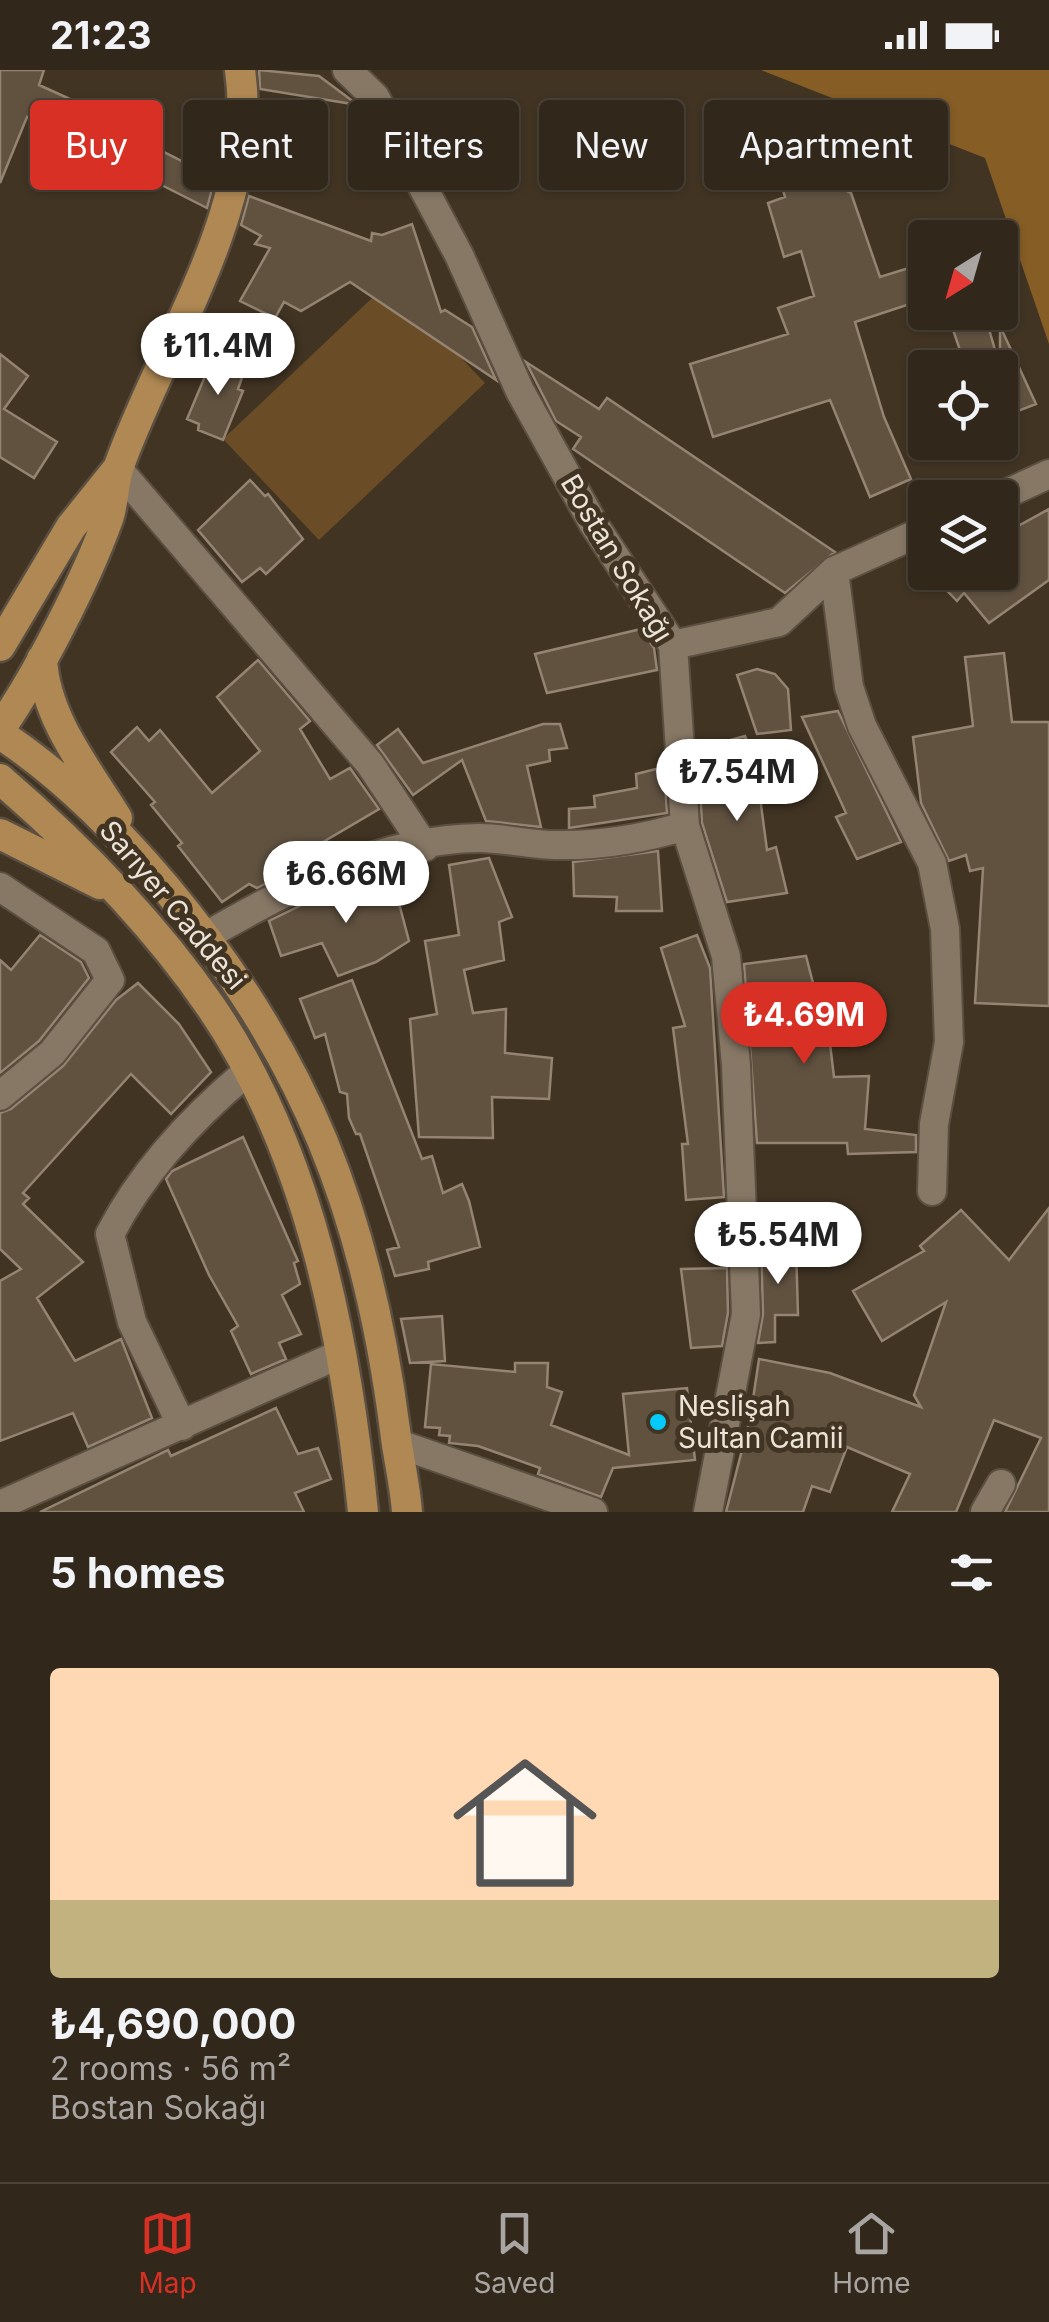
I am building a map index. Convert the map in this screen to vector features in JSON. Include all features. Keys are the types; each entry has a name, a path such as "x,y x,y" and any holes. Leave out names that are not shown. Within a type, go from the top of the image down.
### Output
{"main road":[{"path":"0,732 42,659 109,517 118,469 208,258 236,170 246,108 240,70"},
{"path":"0,646 71,527 118,469"},
{"path":"42,659 43,687 51,709 142,860"},
{"name":"Sarıyer Caddesi","path":"0,732 70,788 142,860 236,975 284,1054 342,1182 377,1310 406,1512"},
{"name":"Sarıyer Caddesi","path":"0,779 124,898 212,1009 248,1071 291,1170 328,1290 363,1512"},
{"path":"0,834 124,898"},
{"path":"356,1449 396,1443"}],"street":[{"name":"Bostan Sokağı","path":"346,70 375,97 459,254 520,391 592,523 673,645 685,826 726,956 736,1064 746,1314 708,1512"},
{"path":"118,469 370,764 425,847"},
{"path":"1018,488 1049,474"},
{"path":"673,645 779,622 834,571 908,538"},
{"path":"834,571 849,687 862,726 932,863 945,929 948,1042 934,1124 932,1191"},
{"path":"206,936 292,886 378,854 477,838 556,846 632,842 685,826"},
{"path":"0,888 96,951 110,980 52,1054 0,1096"},
{"path":"182,1426 132,1322 110,1234 130,1196 190,1124 248,1071"},
{"path":"1,1512 0,1505 338,1355"},
{"path":"396,1443 593,1512"},
{"path":"985,1512 1000,1484"}],"shaded area":[{"path":"761,70 1049,70 1049,344 1018,254 1018,220 1006,220 985,158 948,143 948,100 837,100"},
{"path":"389,282 485,383 319,540 223,439"}],"building":[{"path":"0,70 44,70 39,85 72,100 30,100 30,119 27,117 0,183"},
{"path":"259,70 319,76 351,100 348,103 260,89"},
{"path":"163,152 183,162 183,190 212,190 207,208 163,186"},
{"path":"783,190 851,193 880,277 908,268 908,305 855,322 884,417 911,479 870,497 830,400 713,437 690,364 788,334 778,308 814,296 801,251 784,257 768,203 785,197"},
{"path":"249,196 371,241 372,233 382,235 412,224 441,312 445,310 472,327 496,380 350,282 301,311 284,302 275,318 240,301 270,248 255,244 261,236 241,225"},
{"path":"953,330 989,330 995,350 960,350"},
{"path":"1002,330 1011,350 1000,350"},
{"path":"0,354 28,376 4,409 57,442 34,478 0,457"},
{"path":"214,355 245,369 238,389 243,391 223,440 198,430 199,424 187,419"},
{"path":"526,362 599,409 607,398 835,552 785,593 573,449 581,437 556,421"},
{"path":"1018,365 1036,404 1018,411"},
{"path":"250,480 265,496 268,494 303,539 266,574 260,568 242,582 198,530"},
{"path":"1049,509 1049,580 989,623 964,593 957,601 946,590 1018,590 1018,526"},
{"path":"641,629 654,648 657,670 547,693 535,654"},
{"path":"1004,653 1012,722 1049,722 1049,1006 975,1003 983,868 970,871 966,855 949,861 921,803 913,737 973,726 965,657"},
{"path":"258,660 310,721 300,729 330,779 350,768 379,809 296,858 301,866 257,888 249,884 222,902 178,846 182,843 151,805 155,802 111,752 137,727 149,741 160,730 212,793 260,751 217,697"},
{"path":"757,669 775,674 788,689 791,730 757,734 737,675"},
{"path":"838,711 901,842 857,859 836,817 846,813 802,717"},
{"path":"543,724 560,724 567,748 549,750 550,761 527,766 541,827 486,821 462,760 413,795 377,745 398,729 423,763"},
{"path":"745,736 756,767 767,850 776,847 787,893 727,902 702,823 698,756 721,749 719,743"},
{"path":"664,767 667,813 569,828 569,809 595,807 594,796 637,788 636,774"},
{"path":"658,851 662,911 616,911 617,897 574,896 573,862"},
{"path":"489,858 512,917 499,922 504,960 464,970 473,1013 506,1009 505,1053 552,1058 549,1099 492,1097 493,1138 419,1137 410,1019 437,1014 425,941 459,935 449,865"},
{"path":"392,877 409,941 376,962 338,976 322,943 281,956 269,921 320,896"},
{"path":"40,935 81,962 89,978 39,1041 0,1073 0,960 11,970"},
{"path":"697,935 710,968 724,1197 686,1200 682,1144 688,1144 673,1028 685,1026 661,948"},
{"path":"806,956 820,1010 826,1010 834,1077 869,1076 865,1129 916,1135 916,1152 848,1154 847,1143 757,1143 744,964"},
{"path":"352,980 422,1159 432,1156 443,1193 462,1184 480,1247 428,1262 429,1269 395,1276 387,1250 399,1247 360,1134 356,1134 349,1118 347,1094 340,1092 325,1034 315,1038 300,999"},
{"path":"138,983 179,1024 211,1072 171,1114 131,1074 23,1193 29,1198 23,1204 83,1262 37,1298 75,1361 121,1339 152,1418 88,1447 73,1413 0,1441 0,1281 21,1269 0,1249 0,1113 11,1109 63,1066 116,1000"},
{"path":"243,1137 298,1261 294,1263 300,1284 282,1295 301,1334 279,1343 286,1359 251,1374 231,1331 238,1326 209,1275 166,1179 172,1171"},
{"path":"1049,1208 1049,1512 1005,1512 1041,1438 994,1420 956,1512 892,1512 910,1474 847,1447 830,1492 812,1486 803,1512 726,1512 750,1419 759,1359 830,1373 921,1407 914,1395 946,1302 882,1341 853,1291 924,1251 920,1246 961,1210 1009,1260"},
{"path":"761,1245 796,1245 798,1315 775,1315 775,1342 758,1343 763,1314"},
{"path":"727,1268 728,1313 722,1346 691,1348 681,1269"},
{"path":"442,1316 445,1361 410,1363 401,1319"},
{"path":"515,1363 548,1363 547,1387 562,1392 551,1425 629,1455 623,1394 687,1388 695,1460 613,1468 601,1497 538,1474 540,1468 478,1446 449,1443 450,1436 439,1435 440,1428 425,1427 431,1364 515,1372"},
{"path":"276,1408 298,1454 318,1448 331,1479 295,1493 304,1512 40,1512 168,1450 171,1456"}],"place":[{"name":"Neslişah Sultan Camii","path":"658,1422"}]}
